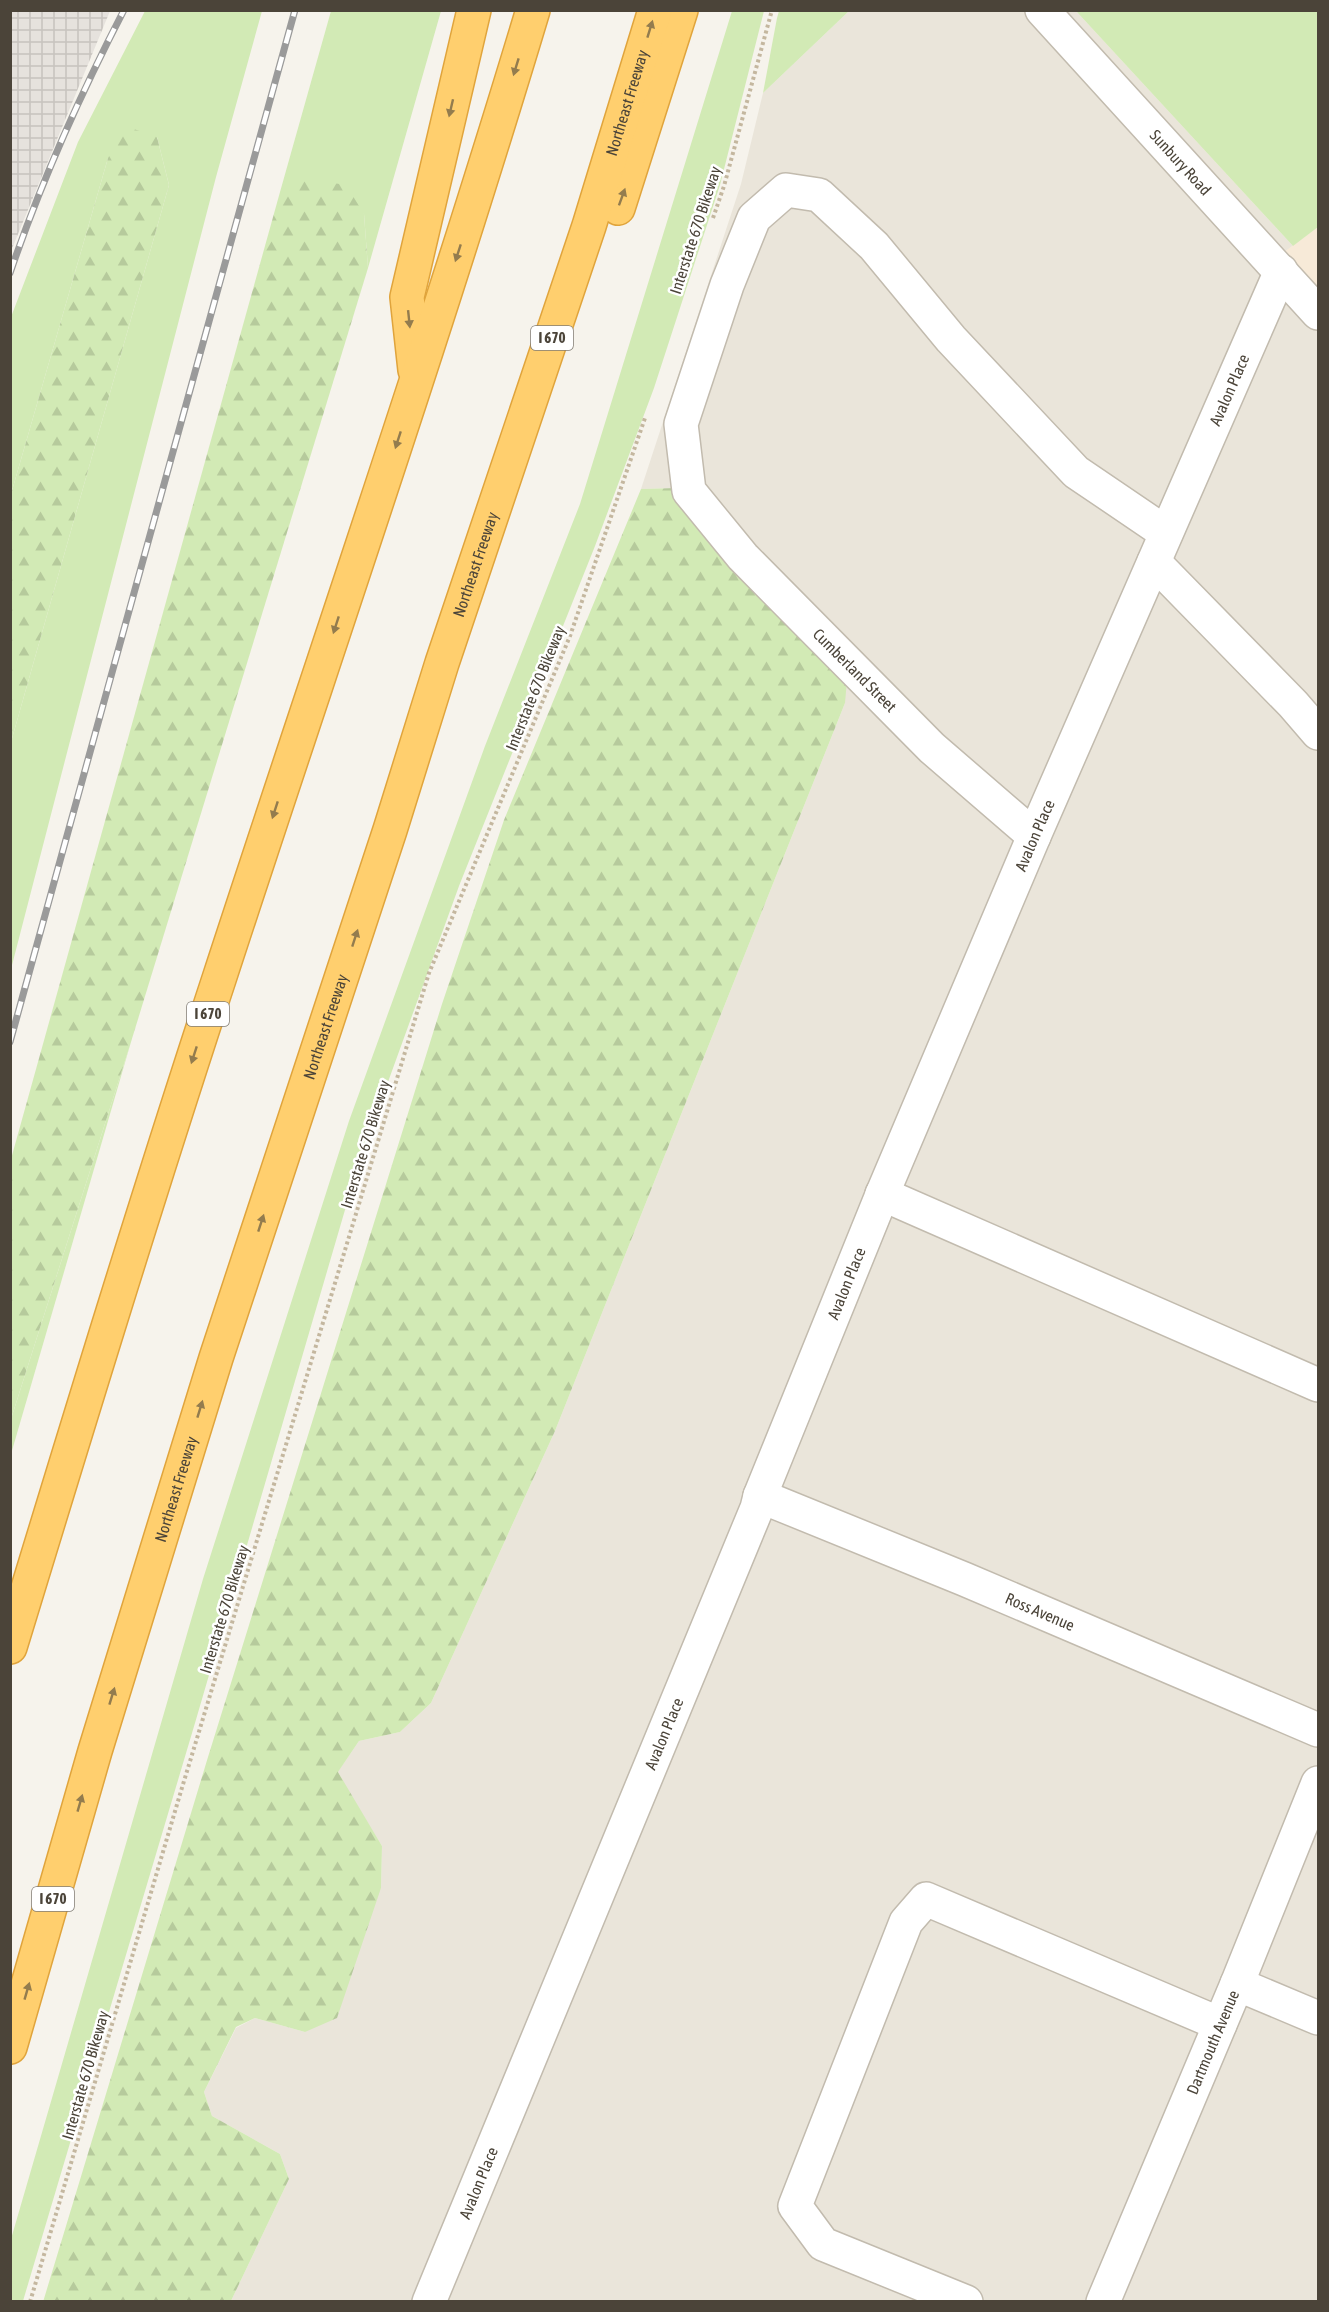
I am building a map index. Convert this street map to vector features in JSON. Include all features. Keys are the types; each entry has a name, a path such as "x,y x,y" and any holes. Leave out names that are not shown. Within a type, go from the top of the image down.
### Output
{"highway":[{"path":"416,384 407,297 474,10"},
{"name":"I 670","path":"10,1647 141,1218 416,384 482,180 533,10"},
{"name":"Northeast Freeway","path":"10,2047 95,1751 216,1358 390,830 442,663 589,226 655,10"},
{"path":"442,663 554,388 625,186 681,10"}],"street":[{"name":"Sunbury Road","path":"1042,10 1318,313"},
{"name":"Cumberland Street","path":"1034,836 932,748 742,557 689,491 681,424 727,285 754,218 786,190 819,195 874,246 951,339 1076,472 1160,548"},
{"name":"Avalon Place","path":"429,2301 757,1508 882,1194 1034,836 1281,272"},
{"path":"1160,548 1318,733"},
{"path":"882,1194 1318,1385"},
{"name":"Ross Avenue","path":"760,1496 975,1584 1318,1730"},
{"name":"Dartmouth Avenue","path":"1104,2301 1237,1984 1318,1783"},
{"path":"966,2301 823,2244 795,2206 906,1922 926,1899 1220,2024"},
{"path":"1237,1984 1318,2019"}],"path":[{"name":"Interstate 670 Bikeway","path":"712,220 724,186 772,10"},
{"name":"Interstate 670 Bikeway","path":"30,2301 181,1791 429,973 570,636 647,411"}],"shaded area":[{"path":"10,11 110,11 11,251"},
{"path":"849,11 1076,11 1293,246 1269,263 1318,319 1318,2301 231,2301 289,2179 280,2154 212,2116 204,2092 236,2028 255,2018 305,2032 381,1888 382,1846 337,1773 359,1741 400,1732 431,1703 555,1431 845,703 676,488 641,489 741,184 763,93"},
{"path":"1318,227 1318,319 1269,263"}],"green space":[{"path":"145,11 262,11 216,177 11,969 11,742 169,185 157,137 108,158 11,494 11,317 78,142"},
{"path":"331,11 441,11 368,268 364,214 280,192"},
{"path":"732,11 764,11 720,185 654,388 595,546 459,886 359,1162 23,2301 11,2301 11,2239 203,1579 349,1121 485,746 580,504"},
{"path":"779,11 849,11 763,93 777,18"},
{"path":"1076,11 1318,11 1318,227 1293,246"},
{"path":"128,127 157,137 169,185 11,742 11,494 108,158"},
{"path":"308,179 346,185 364,214 368,268 131,1042 11,1419 11,1159 280,192"},
{"path":"676,488 848,669 845,703 555,1431 431,1703 400,1732 359,1741 338,1772 382,1846 381,1888 337,2018 305,2032 255,2018 236,2027 204,2092 212,2116 280,2154 289,2179 231,2301 43,2302 208,1757 442,1004 504,820 641,489"},
{"path":"131,1042 11,1454 11,1419"}],"railway":[{"path":"10,273 62,139 124,10"},
{"path":"10,1042 295,10"}]}
